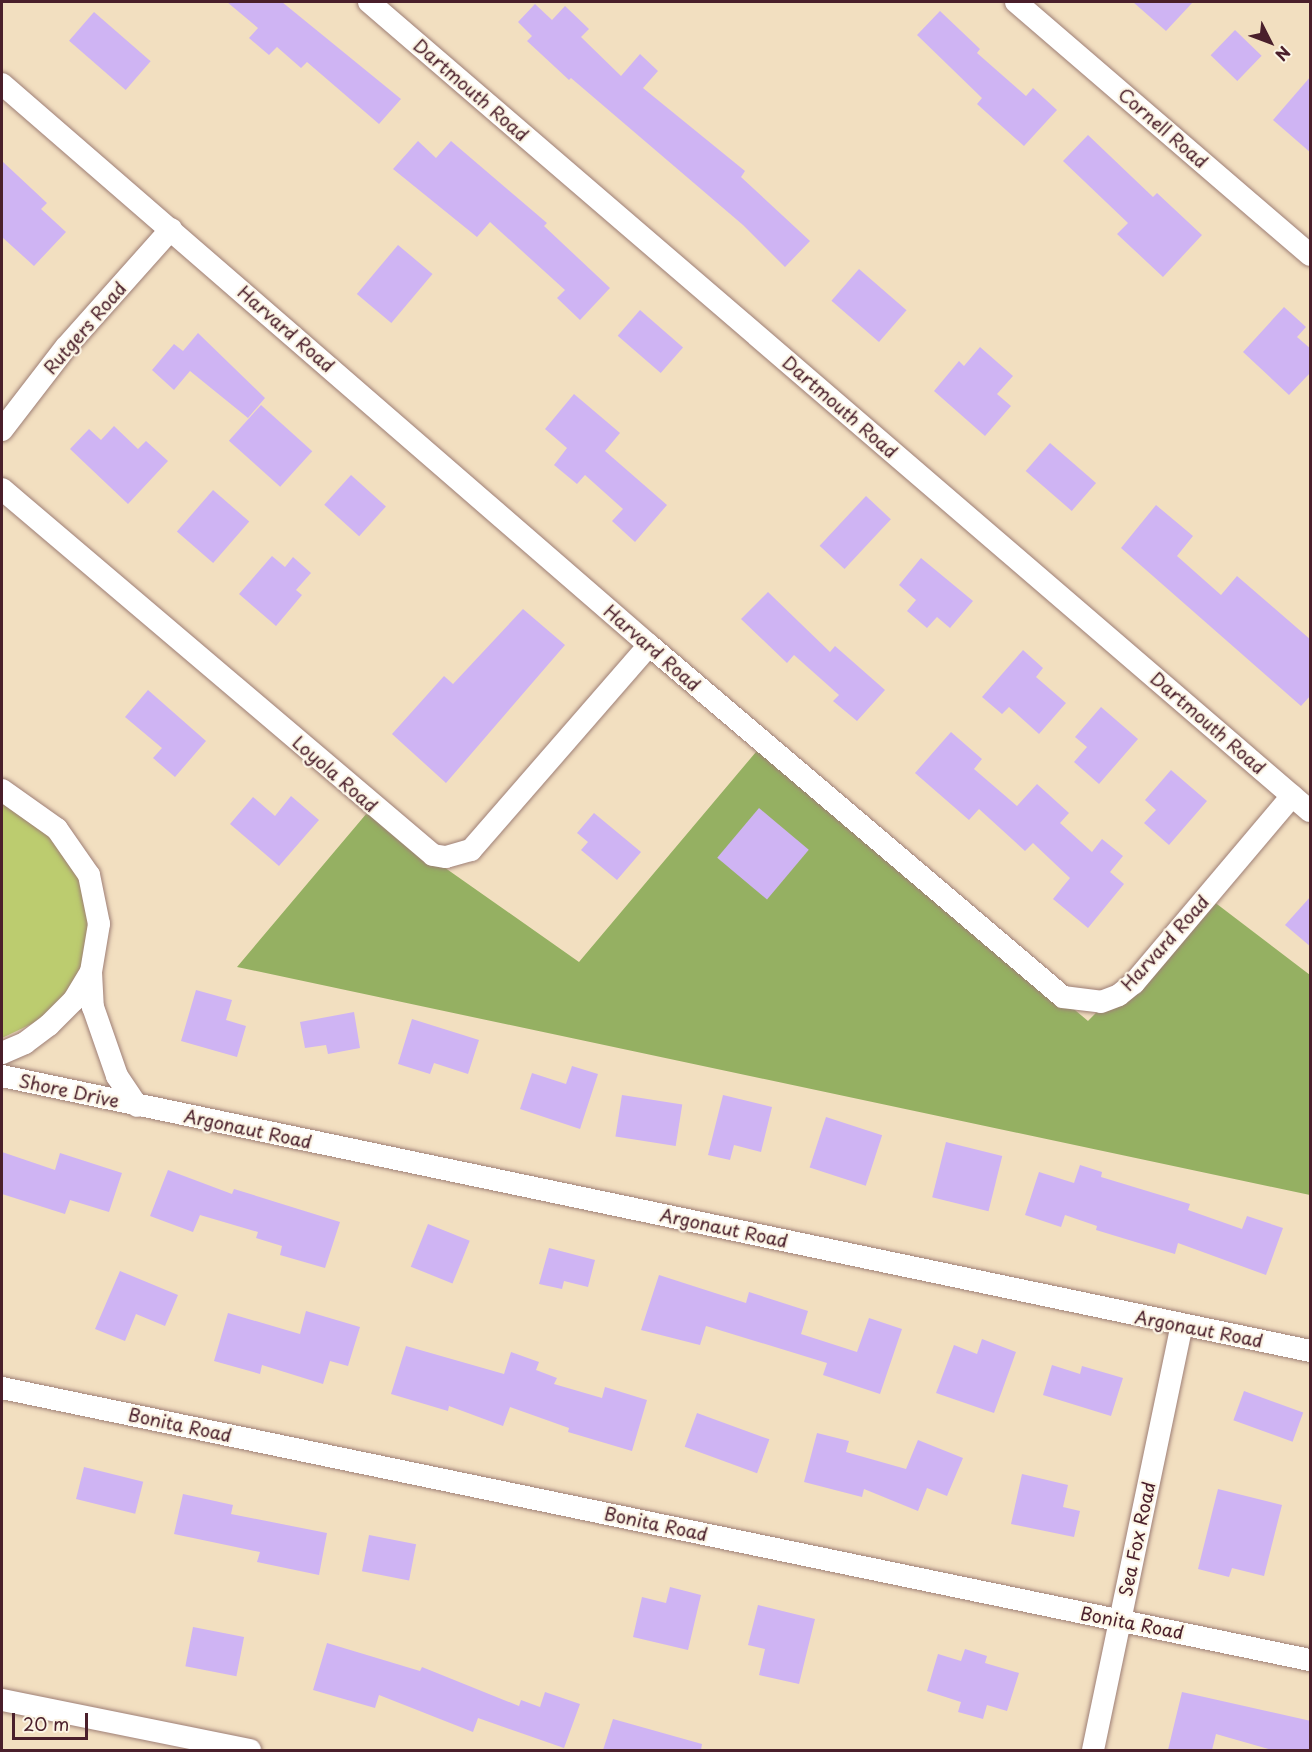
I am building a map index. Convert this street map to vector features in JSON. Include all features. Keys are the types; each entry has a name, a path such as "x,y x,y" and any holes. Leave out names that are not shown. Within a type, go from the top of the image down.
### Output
{"street":[{"name":"Dartmouth Road","path":"369,2 1311,811"},
{"name":"Cornell Road","path":"1016,2 1311,255"},
{"name":"Harvard Road","path":"2,84 649,645 1055,992 1082,1002 1110,998 1134,983 1292,796"},
{"name":"Rutgers Road","path":"2,430 66,347 171,229"},
{"name":"Loyola Road","path":"2,489 433,855 446,858 471,850 649,645"},
{"name":"Shore Drive","path":"2,790 57,829 89,875 99,924 91,972 93,1007 102,1043 117,1076 137,1106"},
{"name":"Shore Drive","path":"2,1053 25,1043 49,1025 74,1000 91,972"},
{"name":"Shore Drive","path":"2,1077 137,1106"},
{"name":"Argonaut Road","path":"137,1106 1181,1327 1311,1351"},
{"name":"Sea Fox Road","path":"1093,1750 1181,1327"},
{"name":"Bonita Road","path":"2,1388 1311,1660"},
{"path":"2,1700 250,1750"}],"green space":[{"path":"761,746 1088,1021 1209,898 1310,975 1310,1195 237,967 367,813 579,962"},
{"path":"2,801 69,840 96,915 81,974 46,1017 2,1038"}],"building":[{"path":"227,2 282,2 401,99 379,124 307,62 301,68 277,47 269,55 249,38 258,28"},
{"path":"1133,2 1193,2 1166,31"},
{"path":"535,4 552,20 565,6 589,29 581,37 621,76 640,54 658,71 643,88 745,171 741,177 810,241 785,267 743,225 571,78 569,80 527,41 532,36 518,22"},
{"path":"940,11 980,49 977,53 1026,96 1033,88 1057,110 1024,146 977,104 982,98 917,35"},
{"path":"94,12 151,61 126,90 69,41"},
{"path":"1235,30 1262,56 1237,81 1211,55"},
{"path":"1311,76 1311,153 1273,120"},
{"path":"1088,135 1153,197 1157,193 1202,235 1163,277 1117,234 1128,223 1063,161"},
{"path":"418,141 436,158 451,141 547,223 544,226 610,288 580,320 557,298 565,290 490,222 477,237 393,169"},
{"path":"2,161 47,203 41,209 66,232 34,266 2,237"},
{"path":"398,245 432,274 391,323 357,294"},
{"path":"859,269 907,310 879,342 831,301"},
{"path":"1284,307 1306,327 1297,337 1311,349 1311,372 1289,395 1243,352"},
{"path":"640,310 683,347 661,373 618,336"},
{"path":"198,333 265,398 248,418 190,371 174,390 152,370 174,344 183,351"},
{"path":"980,347 1013,376 997,394 1011,406 985,436 934,391 959,361 964,366"},
{"path":"574,394 620,433 605,451 667,505 635,542 612,521 623,509 585,475 577,484 554,465 567,448 545,429"},
{"path":"261,405 312,451 280,487 229,441"},
{"path":"114,426 138,449 146,441 168,461 128,504 70,449 89,429 101,440"},
{"path":"1050,443 1096,483 1072,511 1026,471"},
{"path":"351,475 386,506 359,536 324,505"},
{"path":"213,490 249,521 213,563 177,532"},
{"path":"866,496 891,519 844,569 820,546"},
{"path":"1156,505 1193,536 1177,556 1221,595 1237,576 1311,640 1311,695 1301,706 1121,548"},
{"path":"272,556 285,567 293,557 311,573 296,590 302,595 276,626 239,594"},
{"path":"921,558 973,601 950,628 937,617 927,628 907,611 916,600 899,585"},
{"path":"768,592 830,652 835,646 885,690 857,721 833,701 839,695 794,655 787,663 741,619"},
{"path":"523,609 565,645 446,783 392,734 444,676 453,684"},
{"path":"1023,650 1043,668 1036,677 1066,703 1039,734 1009,707 1002,714 982,697"},
{"path":"148,690 206,741 175,777 153,758 162,748 125,717"},
{"path":"1101,707 1138,739 1099,784 1074,762 1087,747 1075,737"},
{"path":"951,732 982,759 974,769 1017,806 1037,784 1069,813 1060,823 1092,852 1102,839 1123,856 1110,872 1124,884 1088,928 1053,899 1070,878 1033,843 1025,851 979,809 969,820 915,773"},
{"path":"1171,770 1207,801 1169,845 1144,823 1156,810 1145,800"},
{"path":"291,796 319,820 279,866 230,824 253,797 275,816"},
{"path":"759,808 809,850 767,900 717,858"},
{"path":"594,813 641,852 617,880 581,850 588,842 577,833"},
{"path":"1311,896 1311,947 1285,925"},
{"path":"196,990 232,1000 226,1020 246,1026 237,1057 181,1041"},
{"path":"354,1012 360,1048 328,1054 326,1045 305,1048 300,1022"},
{"path":"412,1019 479,1040 468,1074 434,1063 430,1074 398,1064"},
{"path":"572,1066 598,1074 580,1129 520,1109 532,1073 566,1084"},
{"path":"622,1095 682,1105 676,1146 615,1136"},
{"path":"723,1095 772,1107 761,1152 734,1145 730,1160 708,1155"},
{"path":"826,1117 882,1135 866,1186 810,1167"},
{"path":"946,1142 1002,1156 988,1211 932,1197"},
{"path":"2,1152 55,1170 60,1153 122,1173 109,1212 70,1200 65,1214 2,1194"},
{"path":"1080,1165 1102,1172 1101,1177 1190,1204 1188,1210 1242,1229 1247,1216 1283,1228 1266,1275 1178,1243 1175,1254 1096,1230 1097,1226 1065,1215 1061,1227 1025,1215 1039,1172 1074,1183"},
{"path":"168,1170 232,1194 234,1189 340,1222 325,1268 280,1255 282,1246 256,1238 258,1232 200,1215 193,1232 150,1216"},
{"path":"428,1224 470,1241 452,1284 411,1267"},
{"path":"549,1248 595,1260 588,1287 564,1281 562,1289 539,1284"},
{"path":"120,1271 178,1295 165,1326 136,1314 125,1341 95,1329"},
{"path":"659,1275 746,1303 749,1292 808,1311 801,1334 857,1352 869,1318 902,1329 880,1394 823,1375 827,1363 706,1326 700,1345 641,1330"},
{"path":"306,1311 360,1327 348,1366 330,1361 323,1384 262,1365 260,1374 214,1361 228,1313 300,1334"},
{"path":"982,1339 1016,1352 994,1413 936,1393 954,1345 977,1354"},
{"path":"406,1346 504,1374 511,1352 539,1362 536,1370 557,1378 554,1384 602,1398 605,1387 647,1400 632,1451 568,1432 569,1428 510,1407 503,1426 449,1406 448,1411 391,1394"},
{"path":"1052,1365 1080,1374 1082,1366 1123,1378 1111,1416 1043,1395"},
{"path":"1244,1391 1303,1413 1293,1442 1233,1420"},
{"path":"697,1413 769,1439 757,1473 685,1447"},
{"path":"817,1433 849,1441 846,1452 906,1469 918,1440 963,1458 947,1496 927,1488 918,1511 864,1489 862,1497 804,1482"},
{"path":"84,1467 143,1482 135,1514 76,1499"},
{"path":"1022,1474 1068,1485 1063,1507 1080,1511 1074,1537 1011,1524"},
{"path":"1218,1489 1282,1505 1264,1576 1232,1568 1229,1577 1198,1569"},
{"path":"183,1494 233,1505 231,1514 327,1533 319,1575 257,1562 260,1552 174,1534"},
{"path":"369,1535 416,1544 409,1580 362,1571"},
{"path":"670,1587 701,1595 688,1650 633,1637 642,1597 666,1603"},
{"path":"758,1605 815,1619 799,1684 759,1675 765,1649 748,1645"},
{"path":"193,1627 244,1637 236,1676 185,1666"},
{"path":"327,1643 420,1671 422,1667 519,1706 521,1700 540,1707 545,1692 580,1704 564,1748 478,1718 473,1732 379,1695 375,1708 313,1690"},
{"path":"965,1649 987,1656 985,1663 1019,1673 1007,1711 987,1705 983,1719 958,1712 961,1702 927,1691 938,1654 961,1661"},
{"path":"1182,1692 1311,1721 1311,1750 1272,1750 1216,1734 1212,1750 1168,1750"},
{"path":"613,1719 702,1744 701,1750 603,1750"}]}
